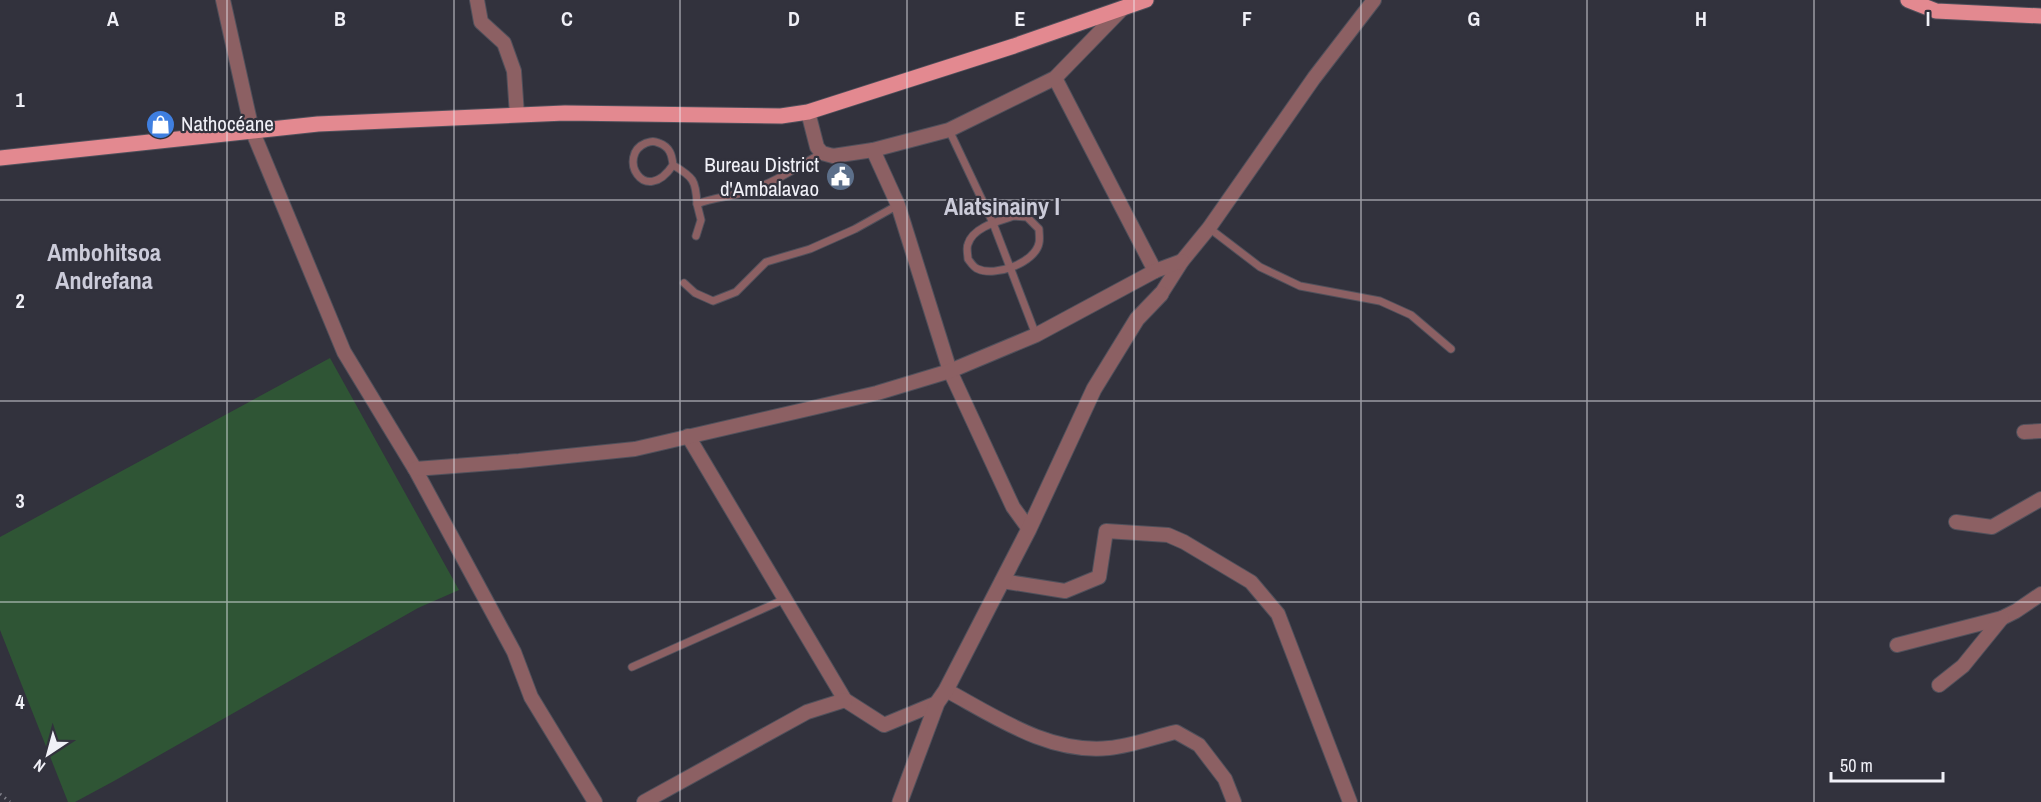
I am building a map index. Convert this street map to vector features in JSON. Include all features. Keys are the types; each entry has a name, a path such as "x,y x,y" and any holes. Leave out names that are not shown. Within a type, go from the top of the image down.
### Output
{"main road":[{"path":"0,158 318,124 565,113 782,116 808,112 1014,46 1146,0"},
{"path":"1908,0 1936,11 2041,16"}],"street":[{"path":"223,0 252,130 344,352 415,469 514,652 531,697 595,802"},
{"path":"477,0 481,22 504,43 514,71 517,115"},
{"path":"900,802 941,696 1029,529 1094,388 1137,319 1161,294 1182,261 1209,228 1314,78 1374,0"},
{"path":"808,112 817,147 822,153 833,156 873,150 950,130 1055,78 1123,9"},
{"path":"1055,78 1155,271"},
{"path":"873,150 898,205 950,371 1013,507 1029,529"},
{"path":"415,469 519,461 635,448 878,393 950,371 1036,334 1155,271 1182,261"},
{"path":"2024,432 2041,431"},
{"path":"688,436 844,700 884,725 941,696"},
{"path":"1956,522 1992,527 2041,499"},
{"path":"1002,580 1065,591 1099,577 1106,531 1168,535 1251,582 1278,614 1350,802"},
{"path":"1898,645 2002,618 2041,594"},
{"path":"1939,685 1963,666 2002,618"},
{"path":"941,696 1029,735 1067,746 1108,748 1176,732 1199,745 1225,779 1234,802"},
{"path":"644,802 807,712 844,700"}],"lane":[{"path":"950,130 1012,268 1036,334"},
{"path":"673,165 666,176 657,182 645,181 636,174 632,164 635,152 643,144 654,141 665,145 671,154 673,165 693,178 701,220 696,236"},
{"path":"697,204 743,193 778,180 822,153"},
{"path":"684,283 695,294 713,301 735,292 766,262 810,249 855,229 898,205"},
{"path":"1014,216 1028,217 1039,229 1040,244 1030,256 1012,268 990,272 977,269 968,260 967,245 975,234 993,223 1014,216"},
{"path":"1209,228 1260,267 1300,286 1380,301 1411,315 1451,349"},
{"path":"632,667 785,599"}],"path":[{"path":"0,794 10,802"}],"green space":[{"path":"330,358 459,590 418,608 114,781 75,802 68,802 0,630 0,537"}],"place":[{"name":"Nathocéane","path":"160,124"},
{"name":"Bureau District d'Ambalavao","path":"840,177"}],"district":[{"name":"Alatsinainy I","path":"1002,207"},
{"name":"Ambohitsoa Andrefana","path":"104,267"}]}
